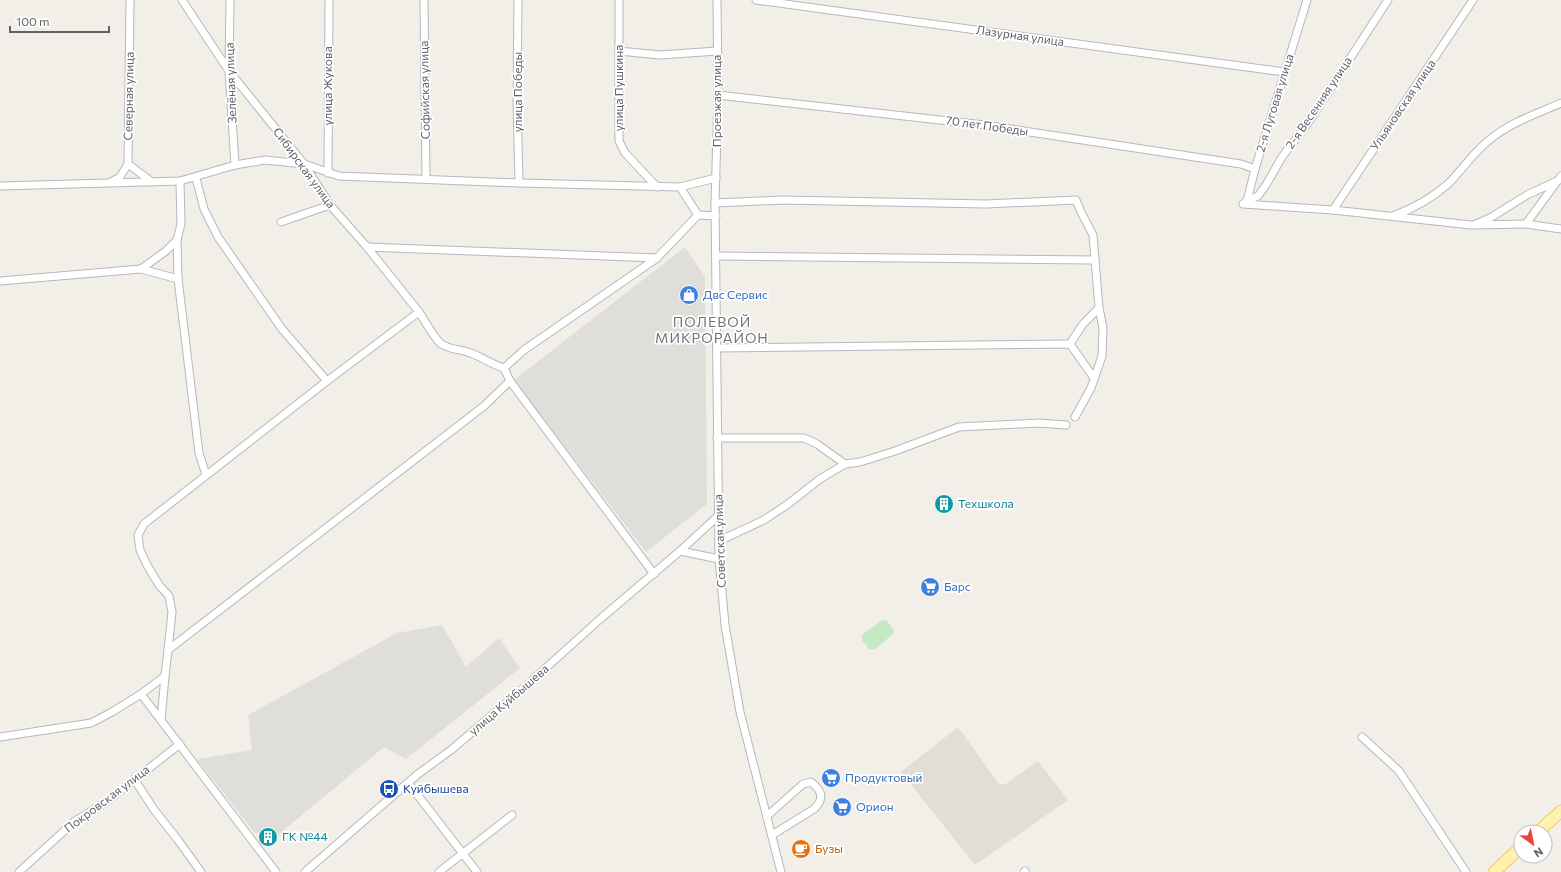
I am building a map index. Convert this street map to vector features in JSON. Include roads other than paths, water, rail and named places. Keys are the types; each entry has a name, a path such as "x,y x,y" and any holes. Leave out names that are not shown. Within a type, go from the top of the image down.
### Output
{"main road":[{"path":"1547,824 1561,811"},
{"path":"1494,872 1513,854"}],"street":[{"name":"Северная улица","path":"128,164 130,0"},
{"name":"Сибирская улица","path":"182,0 229,71 304,164 330,205 367,247 419,312 440,342 451,349 476,355 504,368"},
{"name":"Зелёная улица","path":"230,0 229,71 235,165"},
{"name":"улица Жукова","path":"328,173 329,0"},
{"name":"Софийская улица","path":"424,0 426,179"},
{"name":"улица Победы","path":"518,0 517,101 519,183"},
{"name":"улица Пушкина","path":"619,0 619,141 625,153 657,187"},
{"name":"Проезжая улица","path":"715,203 718,95 717,0"},
{"name":"Лазурная улица","path":"756,0 1284,72"},
{"name":"2-я Луговая улица","path":"1245,203 1306,0"},
{"name":"2-я Весенняя улица","path":"1245,203 1258,196 1266,185 1282,157 1308,123 1388,0"},
{"name":"Ульяновская улица","path":"1333,210 1472,0"},
{"path":"619,51 660,54 717,51"},
{"name":"70 лет Победы","path":"718,95 984,125 1241,164 1255,169"},
{"path":"1390,217 1404,212 1432,196 1448,184 1487,141 1512,124 1561,103"},
{"path":"0,186 180,182 235,165 265,160 304,164 339,176 657,187 680,187 716,178"},
{"path":"110,183 120,177 128,164 152,182"},
{"path":"196,178 204,209 218,237 282,329 327,381"},
{"path":"1471,226 1490,218 1560,178"},
{"path":"1526,224 1560,178"},
{"path":"180,182 181,224 177,240 178,279 199,453 206,475"},
{"path":"680,187 698,215"},
{"path":"715,203 782,200 986,204 1076,200 1093,235 1099,308 1103,328 1102,356 1091,388 1075,417"},
{"name":"Советская улица","path":"715,203 718,560 725,625 740,712 781,872"},
{"path":"1245,203 1333,210 1471,226 1526,224 1561,229"},
{"path":"281,222 330,205"},
{"path":"654,574 510,381 504,368 524,350 657,258 698,215 716,216"},
{"path":"141,269 166,251 177,240"},
{"path":"367,247 657,258"},
{"path":"716,256 1095,260"},
{"path":"0,281 141,269 178,279"},
{"path":"1070,344 1082,324 1099,308"},
{"path":"161,720 172,612 169,596 159,585 146,565 140,550 138,535 144,524 327,381 419,312"},
{"path":"717,348 1070,344"},
{"path":"1070,344 1094,378"},
{"path":"168,650 484,406 510,381"},
{"path":"719,541 764,520 788,504 820,479 845,464 860,462 888,453 959,427 1039,423 1066,425"},
{"path":"717,438 804,438 817,444 845,464"},
{"name":"улица Куйбышева","path":"305,872 409,784 418,774 451,750 517,694 718,516"},
{"path":"680,551 718,560"},
{"path":"0,738 91,723 141,694 165,676"},
{"path":"141,694 276,872"},
{"path":"1362,737 1399,771 1466,872"},
{"name":"Покровская улица","path":"19,872 76,821 106,802 180,744"},
{"path":"134,779 155,811 178,840 197,871"},
{"path":"767,816 803,784 811,782 818,788 821,795 820,803 814,809 772,835"},
{"path":"409,784 477,872"},
{"path":"438,872 512,815"}],"place":[{"name":"Двс Сервис","path":"689,295"},
{"name":"Техшкола","path":"944,504"},
{"name":"Барс","path":"930,587"},
{"name":"Продуктовый","path":"831,778"},
{"name":"Куйбышева","path":"389,789"},
{"name":"Орион","path":"842,807"},
{"name":"ГК №44","path":"268,837"},
{"name":"Бузы","path":"801,849"}],"district":[{"name":"ПОЛЕВОЙ МИКРОРАЙОН","path":"712,330"}]}
